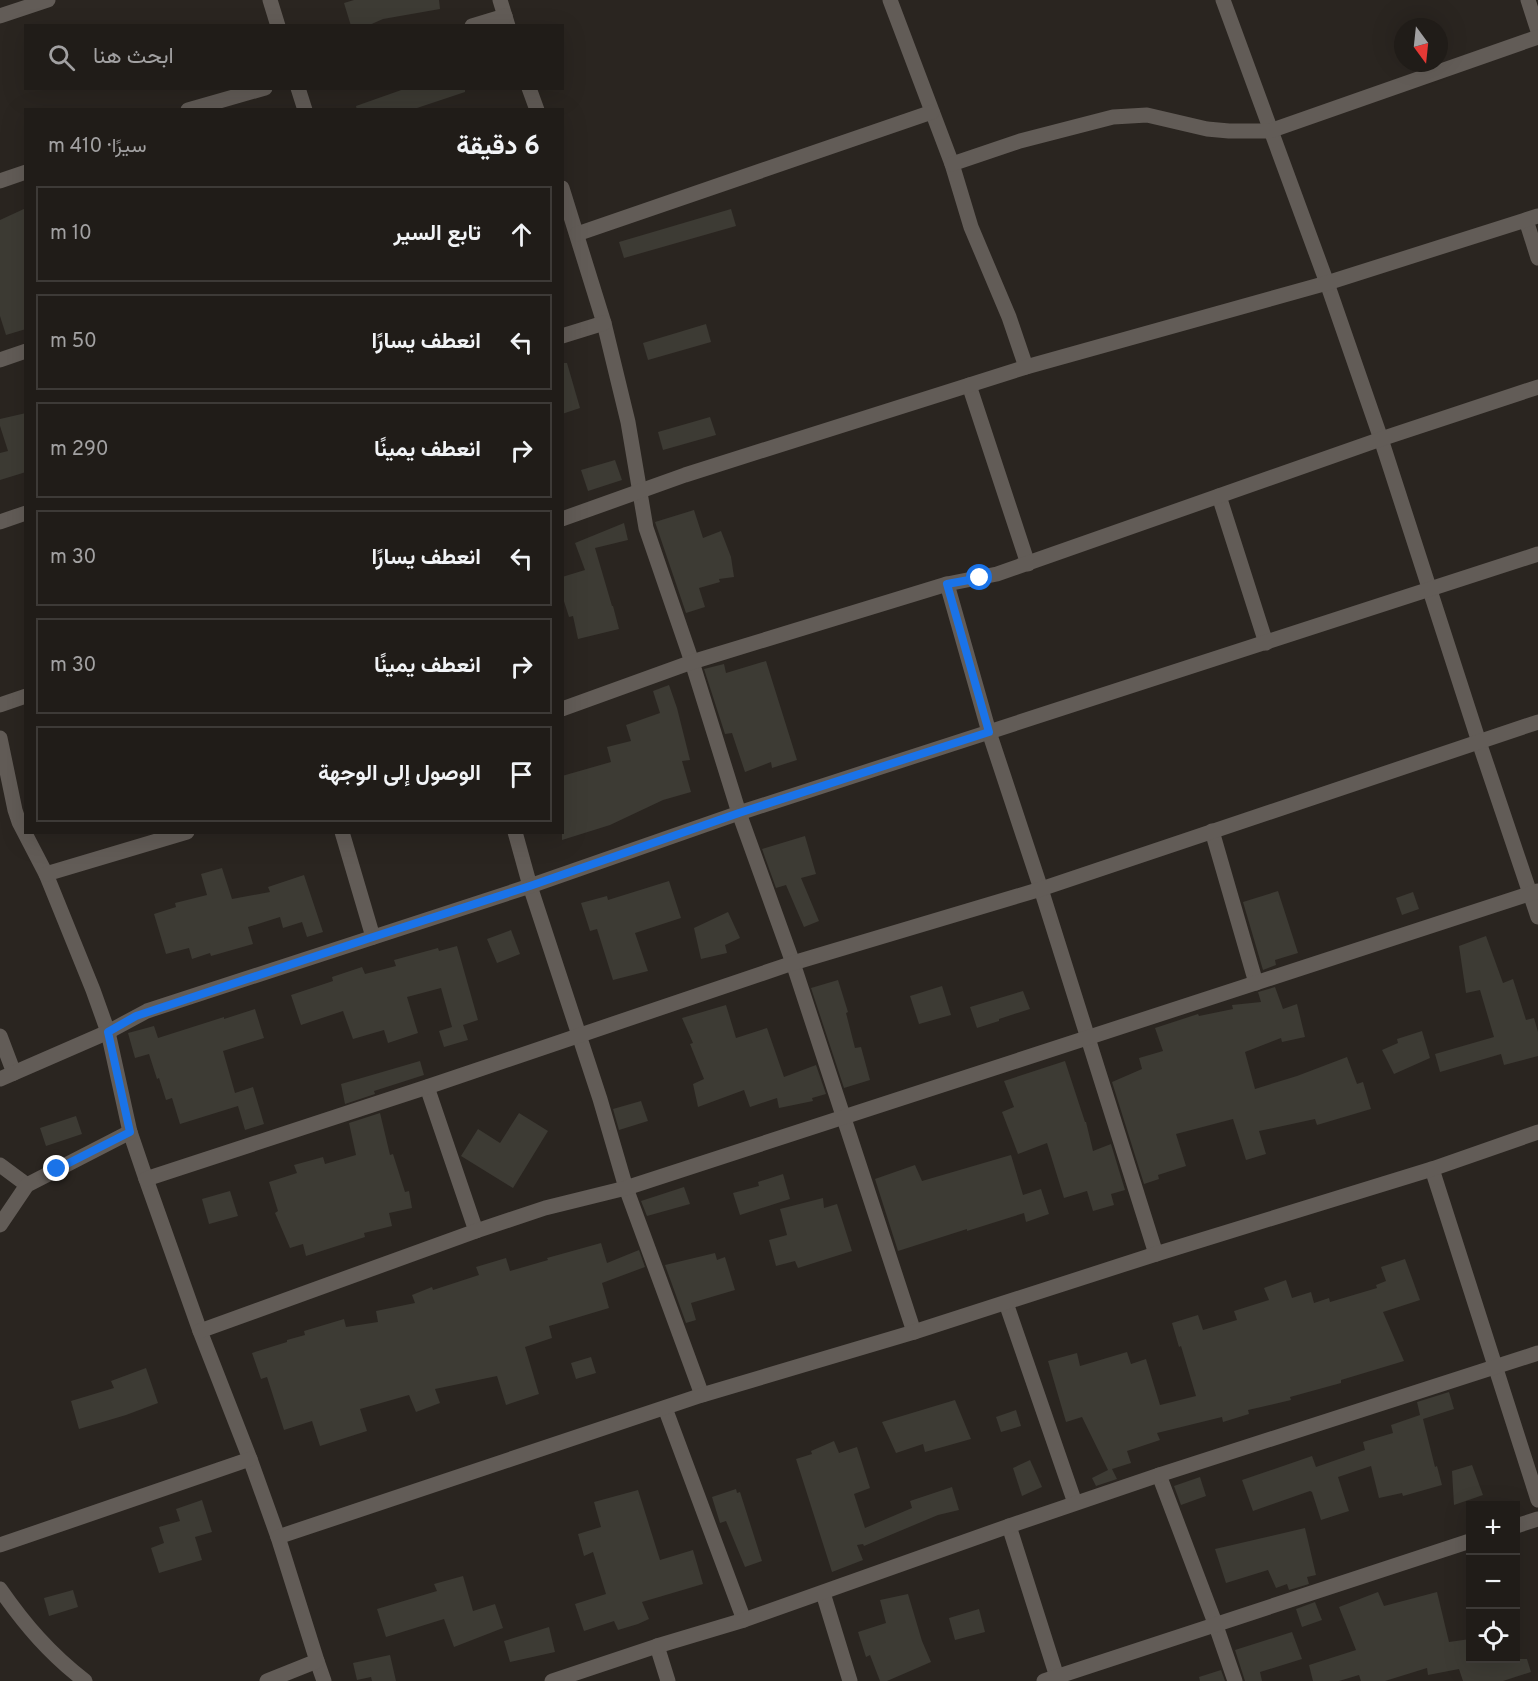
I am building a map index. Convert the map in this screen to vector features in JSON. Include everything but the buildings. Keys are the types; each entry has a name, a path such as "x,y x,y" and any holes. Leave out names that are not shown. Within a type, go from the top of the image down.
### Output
{"street":[{"path":"6,10 48,0"},
{"path":"270,0 277,24"},
{"path":"483,24 506,20 500,0"},
{"path":"890,0 952,164 971,227 1009,317 1026,367"},
{"path":"1223,0 1327,283 1381,439 1479,742 1535,892 1538,917"},
{"path":"1528,0 1538,32"},
{"path":"952,164 1020,141 1113,117 1147,115 1207,129 1270,131 1538,37"},
{"path":"195,108 258,90"},
{"path":"299,90 304,108"},
{"path":"530,90 536,108"},
{"path":"577,234 932,112"},
{"path":"0,181 24,173"},
{"path":"564,194 604,323 628,422 646,528 692,662 739,813 793,963 914,1332"},
{"path":"564,518 685,475 1026,367 1327,283 1532,218 1538,258"},
{"path":"564,335 604,323"},
{"path":"0,360 24,352"},
{"path":"969,385 1028,564"},
{"path":"564,708 692,662 947,584 998,574 1381,439 1538,387"},
{"path":"1219,496 1266,643"},
{"path":"0,522 24,514"},
{"path":"0,1036 7,1076 108,1032 147,1011 530,886 739,813 1538,554"},
{"path":"947,584 989,732 1156,1254"},
{"path":"0,705 24,697"},
{"path":"146,1179 793,963 1041,889 1538,723"},
{"path":"0,738 15,810 24,832"},
{"path":"1212,831 1256,983"},
{"path":"25,834 46,874 108,1032 130,1132 200,1331 278,1537 324,1681"},
{"path":"46,874 180,834"},
{"path":"343,834 373,937"},
{"path":"516,834 530,886 580,1034 627,1188 702,1395"},
{"path":"200,1331 545,1208 627,1188 1535,892"},
{"path":"427,1087 476,1231"},
{"path":"0,1225 27,1185 130,1132"},
{"path":"278,1537 702,1395 914,1332 1432,1169 1538,1132"},
{"path":"0,1165 27,1185"},
{"path":"1432,1169 1538,1500"},
{"path":"1006,1303 1075,1503"},
{"path":"552,1681 744,1620 1159,1475 1538,1353"},
{"path":"664,1408 744,1620"},
{"path":"0,1545 250,1459"},
{"path":"1159,1475 1235,1681"},
{"path":"1520,1524 1538,1519"},
{"path":"1009,1526 1051,1679 1466,1541"},
{"path":"0,1589 16,1613 44,1646 84,1681"},
{"path":"823,1593 850,1681"},
{"path":"657,1646 668,1681"},
{"path":"267,1681 317,1661"}],"route":[{"path":"57,1169 130,1132 108,1032 136,1016 530,886 739,813 989,732 947,584 980,578"}]}
